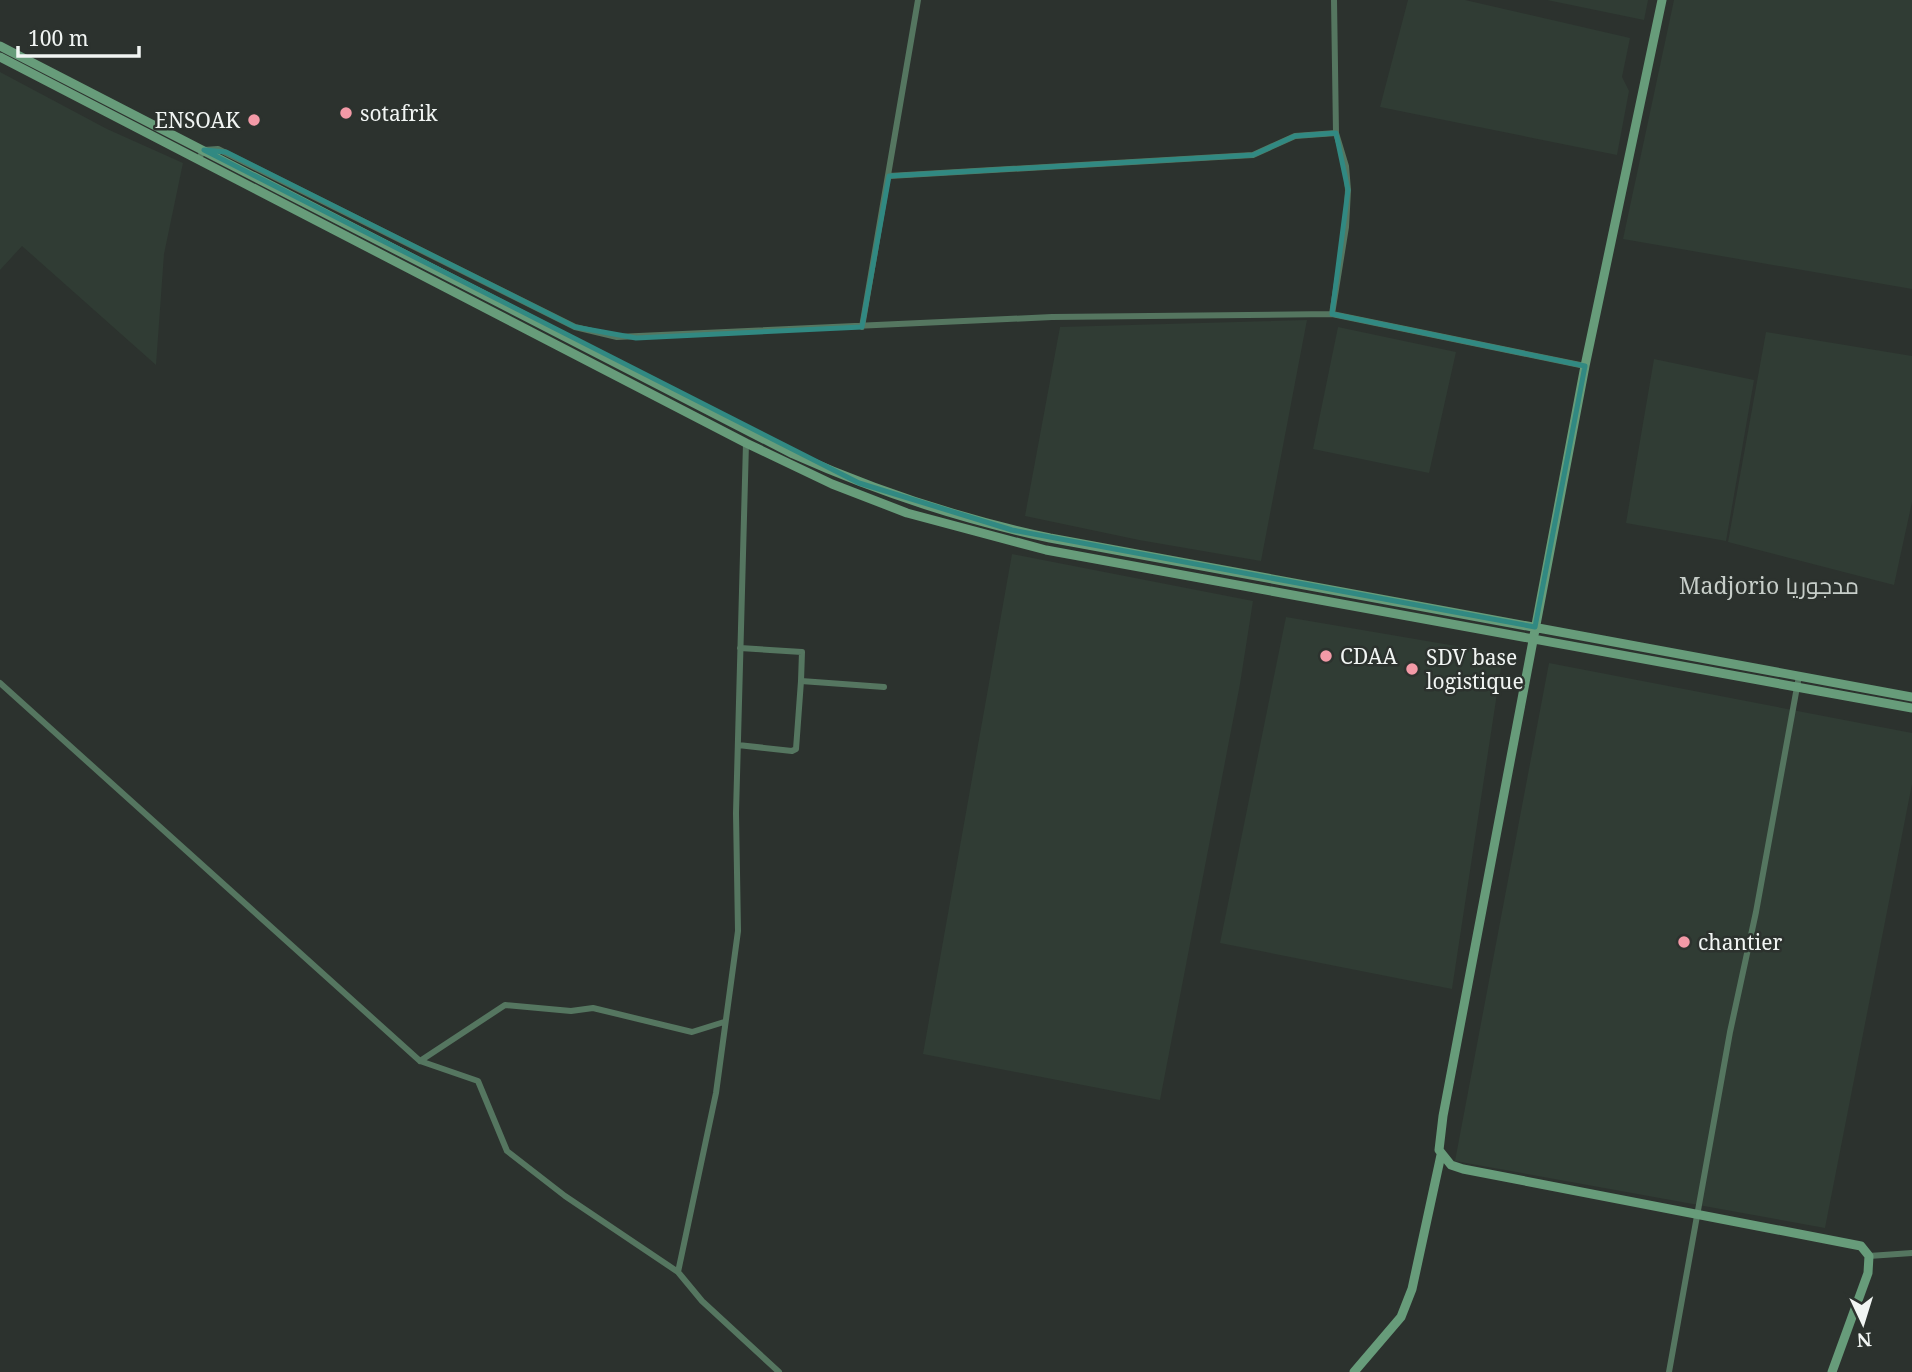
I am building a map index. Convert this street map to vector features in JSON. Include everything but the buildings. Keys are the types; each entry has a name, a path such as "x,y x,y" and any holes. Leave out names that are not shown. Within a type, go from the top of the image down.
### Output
{"street":[{"path":"862,327 918,0"},
{"path":"1332,314 1346,228 1348,190 1346,166 1336,133 1334,0"},
{"path":"1354,1372 1401,1317 1412,1289 1441,1155 1439,1143 1443,1116 1535,627 1662,0"},
{"path":"0,46 747,443 896,509 1010,541 1912,708"},
{"path":"0,57 202,154 781,448 859,484 936,510 1012,530 1912,697"},
{"path":"889,176 1252,155 1295,136 1336,133"},
{"path":"202,154 213,147 226,152 484,284 596,334 636,338 1052,317 1332,314 1586,366"},
{"path":"678,1272 716,1093 738,931 738,745 747,443"},
{"path":"738,745 792,751 796,749 802,652 740,648"},
{"path":"1669,1372 1799,676"},
{"path":"801,681 884,687"},
{"path":"0,682 420,1061 478,1081 507,1151 565,1196 678,1272 702,1301 779,1372"},
{"path":"420,1061 505,1005 570,1011 593,1008 692,1032 724,1022"},
{"path":"1441,1155 1451,1165 1463,1169 1855,1243 1869,1256 1912,1253"},
{"path":"1832,1372 1868,1273 1869,1256"}],"highlighted area":[{"path":"1336,133 1348,190 1332,314 1585,366 1535,627 1012,530 859,483 204,150 226,152 575,327 636,338 862,327 889,176 1253,155 1295,136"}],"shaded area":[{"path":"1408,0 1465,0 1630,38 1622,77 1629,91 1617,155 1380,107"},
{"path":"1547,0 1648,0 1644,20"},
{"path":"1674,0 1912,0 1912,289 1623,239"},
{"path":"0,72 107,129 183,163 164,254 156,365 22,246 0,270"},
{"path":"1307,320 1261,561 1139,540 1025,516 1060,327"},
{"path":"1338,327 1456,352 1429,473 1313,449"},
{"path":"1766,332 1912,356 1912,502 1894,585 1728,542"},
{"path":"1654,359 1754,380 1726,541 1626,523"},
{"path":"1012,554 1253,601 1240,684 1160,1100 923,1054"},
{"path":"1286,617 1503,654 1452,989 1220,943"},
{"path":"1549,663 1912,733 1912,784 1825,1228 1455,1161"}],"place":[{"name":"sotafrik","path":"346,113"},
{"name":"ENSOAK","path":"254,120"},
{"name":"CDAA","path":"1326,656"},
{"name":"SDV base logistique","path":"1412,669"},
{"name":"chantier","path":"1684,942"}],"district":[{"name":"Madjorio مدجوريا","path":"1769,585"}]}
